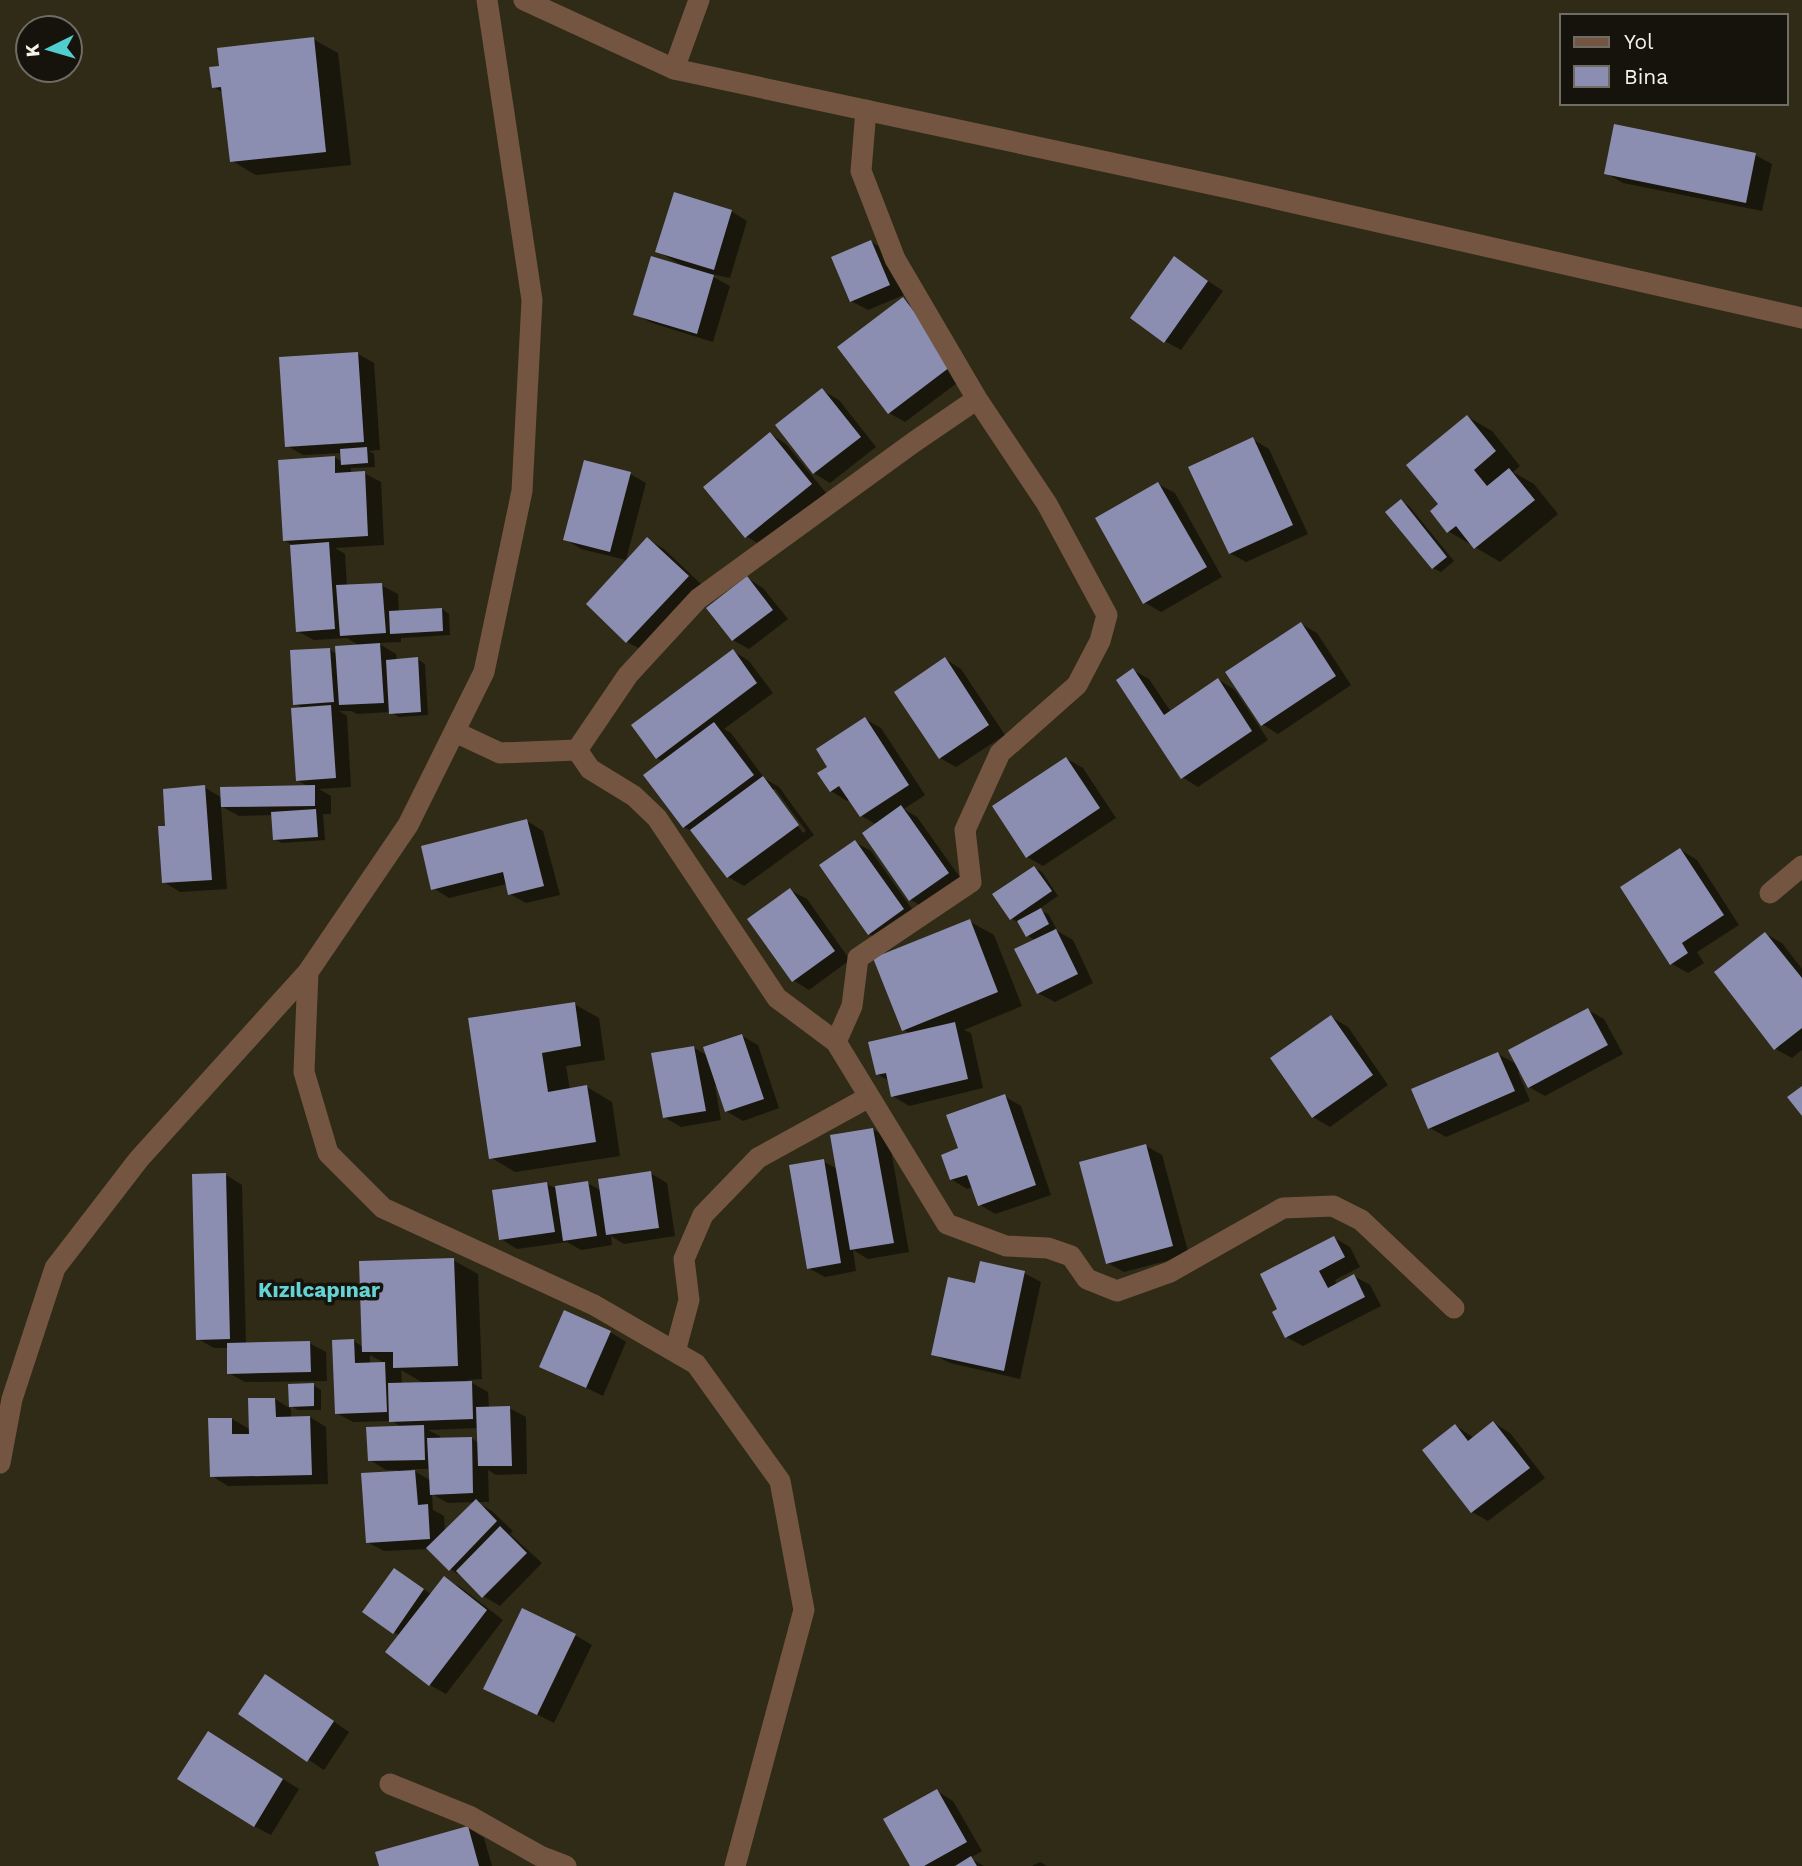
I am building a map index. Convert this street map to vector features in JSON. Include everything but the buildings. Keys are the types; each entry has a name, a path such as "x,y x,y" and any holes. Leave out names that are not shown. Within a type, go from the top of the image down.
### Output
{"street":[{"path":"0,1464 12,1399 55,1268 139,1159 308,972 408,825 484,672 523,491 532,300 487,0"},
{"path":"524,0 674,69 1233,189 1802,318"},
{"path":"674,69 699,0"},
{"path":"836,1042 852,1006 858,958 971,882 964,830 1000,753 1077,685 1100,641 1107,615 1047,504 977,400 895,259 860,172 866,110"},
{"path":"577,750 628,675 698,599 914,442 977,400"},
{"path":"455,732 500,753 577,750"},
{"path":"577,750 590,769 634,796 657,818 777,998 836,1042 947,1224 1006,1246 1048,1248 1071,1256 1087,1279 1117,1292 1170,1272 1283,1208 1334,1206 1361,1220 1454,1308"},
{"path":"1770,893 1802,866"},
{"path":"308,972 304,1072 328,1153 383,1208 594,1305 696,1364 780,1481 804,1610 735,1866"},
{"path":"675,1352 689,1300 684,1259 703,1214 758,1158 869,1097"},
{"path":"390,1784 469,1816 540,1856 566,1866"}],"district":[{"name":"Kızılcapınar","path":"319,1289"}]}
